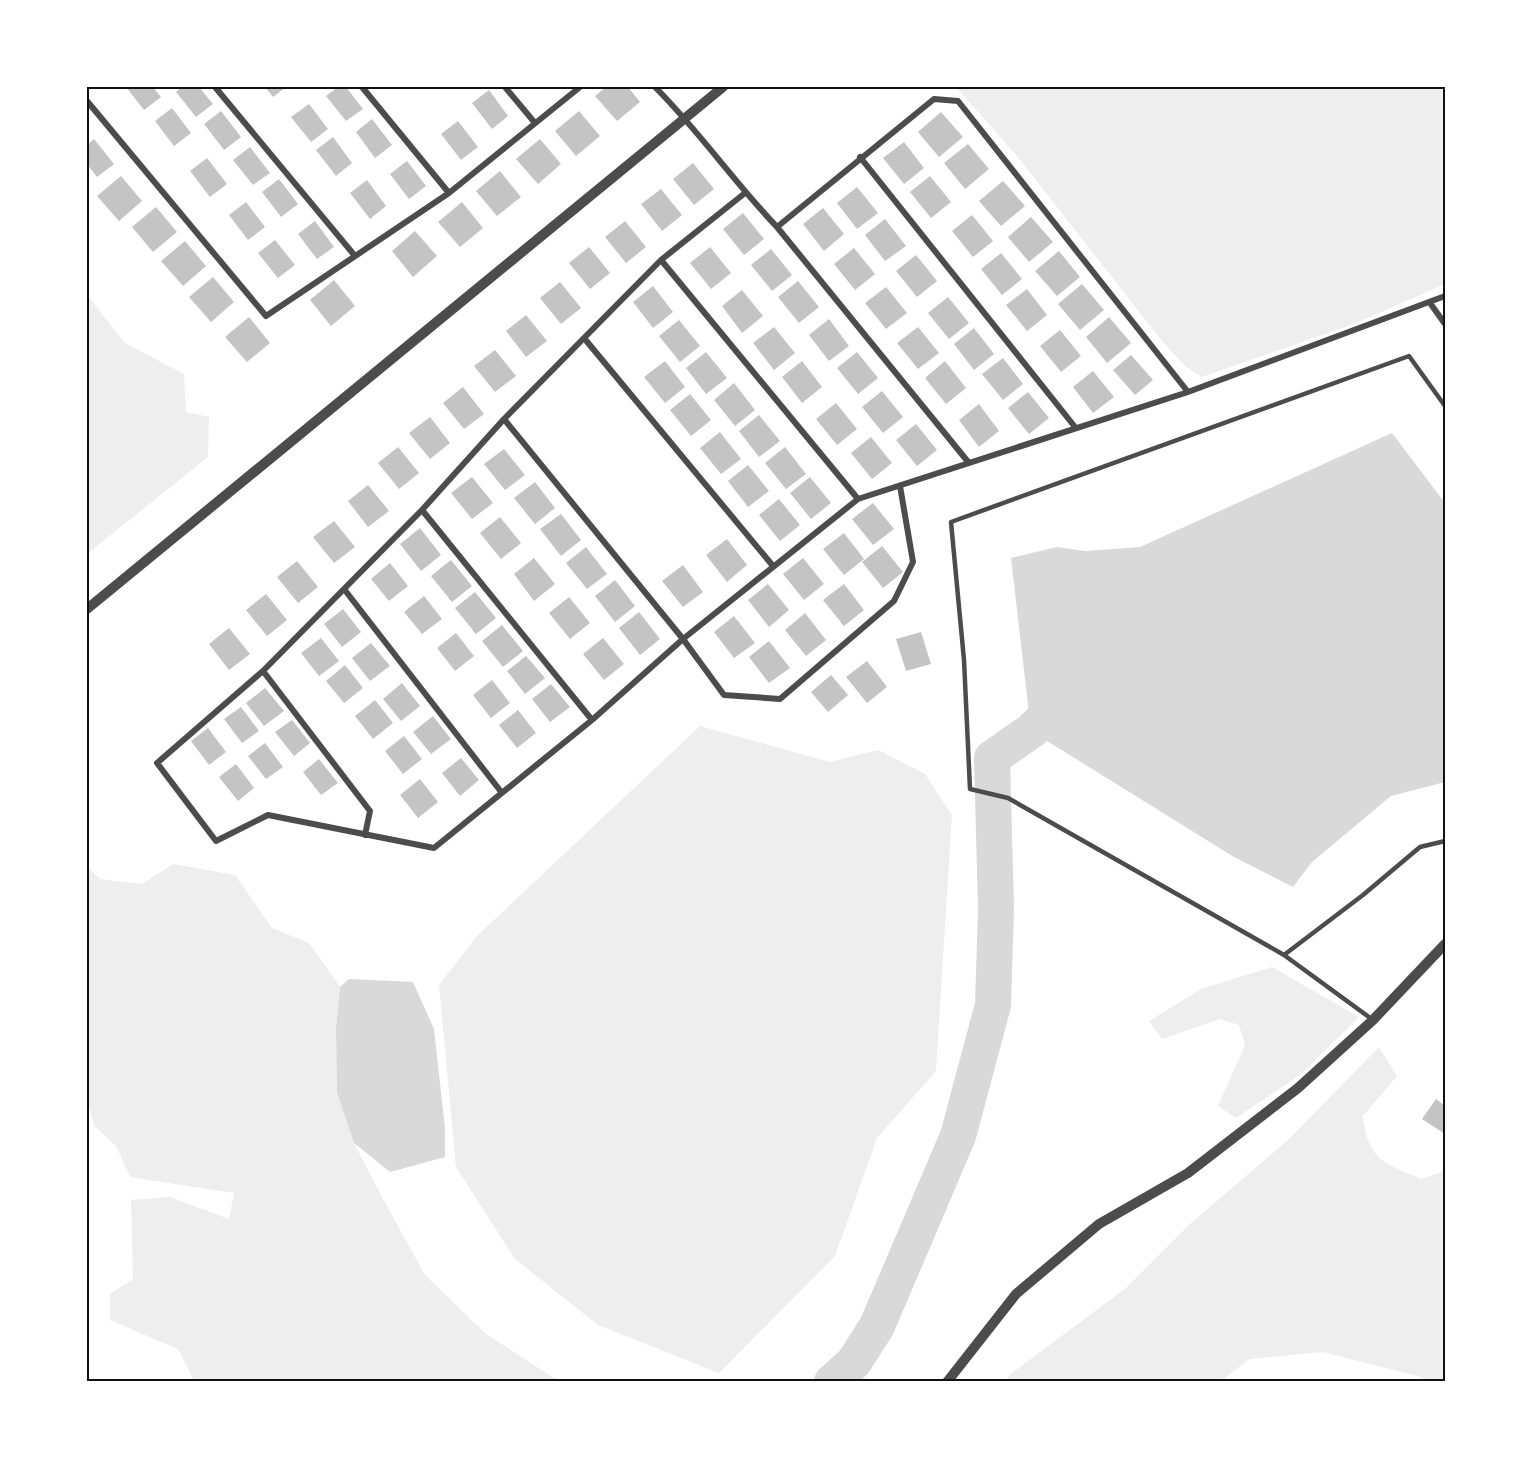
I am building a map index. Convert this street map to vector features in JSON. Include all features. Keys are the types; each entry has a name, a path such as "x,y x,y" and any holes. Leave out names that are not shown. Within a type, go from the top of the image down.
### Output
{"street":[{"path":"215,87 355,256"},
{"path":"362,87 449,193"},
{"path":"505,87 535,123"},
{"path":"87,101 266,316 449,193 580,87"},
{"path":"655,87 686,118 744,193 777,227 969,463"},
{"path":"87,609 723,87"},
{"path":"777,227 860,157 934,99 958,101 1188,392"},
{"path":"860,157 1075,427"},
{"path":"744,193 661,260 504,419 422,510 263,671 157,763 216,841 268,815 434,848 592,720 683,639 858,499 1188,392 1445,296"},
{"path":"661,260 858,499"},
{"path":"1430,303 1445,324"},
{"path":"584,338 773,566"},
{"path":"504,419 683,639 724,695 780,699 894,601 913,562 900,486"},
{"path":"422,510 592,720"},
{"path":"344,590 502,793"},
{"path":"263,671 370,811 365,835"},
{"path":"947,1382 1016,1294 1099,1224 1188,1173 1298,1088 1373,1020 1445,944"}],"lane":[{"path":"1373,1020 1284,955 1008,798 970,789 964,660 951,522 1409,356 1445,406"},
{"path":"1284,955 1363,895 1420,847 1445,842"}],"shaded area":[{"path":"956,87 1445,87 1445,284 1354,324 1202,377 1185,366 1162,341 1017,156"},
{"path":"87,295 125,343 184,374 186,412 209,417 208,457 87,554"},
{"path":"1392,433 1445,503 1445,782 1391,796 1312,862 1293,887 1234,857 1031,731 1011,558 1057,547 1085,551 1140,547"},
{"path":"700,726 830,762 878,750 925,774 952,815 936,1071 877,1138 835,1256 719,1373 598,1325 515,1259 456,1167 439,985 477,936"},
{"path":"173,864 235,875 272,928 309,943 340,987 336,1028 337,1093 354,1143 425,1275 486,1334 560,1382 195,1382 178,1349 110,1320 110,1294 133,1279 131,1200 170,1197 229,1219 234,1193 130,1177 116,1146 94,1126 87,1098 87,866 100,879 142,884"},
{"path":"1272,967 1359,1017 1300,1075 1236,1118 1218,1106 1245,1045 1239,1025 1220,1019 1162,1039 1149,1021 1201,989"},
{"path":"349,979 413,982 434,1029 445,1128 445,1157 390,1172 354,1143 337,1093 336,1028 340,987"},
{"path":"1379,1047 1397,1076 1363,1116 1369,1142 1380,1158 1387,1163 1421,1179 1445,1171 1445,1382 1424,1382 1421,1377 1323,1352 1250,1359 1219,1382 1008,1382 1008,1376 1126,1288 1190,1224 1288,1140"}],"building":[{"path":"126,87 153,87 161,97 144,110"},
{"path":"182,87 199,87 213,104 196,117 176,92"},
{"path":"265,87 286,87 273,97"},
{"path":"338,87 346,87 363,109 346,121 326,96"},
{"path":"606,87 628,87 640,102 617,121 595,96"},
{"path":"489,90 508,116 492,129 472,103"},
{"path":"309,104 328,129 311,142 291,117"},
{"path":"172,108 191,133 174,146 155,121"},
{"path":"221,111 241,137 224,150 204,124"},
{"path":"579,111 600,136 576,156 555,131"},
{"path":"941,112 963,137 939,157 918,132"},
{"path":"372,119 392,145 375,158 356,132"},
{"path":"458,121 478,147 461,160 441,134"},
{"path":"333,137 352,163 336,176 316,150"},
{"path":"94,139 114,164 97,177 87,164 87,145"},
{"path":"540,139 561,164 538,184 516,159"},
{"path":"904,142 924,168 904,184 883,158"},
{"path":"968,144 989,169 965,189 944,163"},
{"path":"250,147 270,173 253,185 233,160"},
{"path":"207,158 227,184 210,197 190,171"},
{"path":"407,161 426,186 409,199 390,174"},
{"path":"693,163 714,189 694,205 673,179"},
{"path":"500,171 521,197 497,216 476,191"},
{"path":"121,176 142,201 119,221 97,196"},
{"path":"930,176 951,202 931,218 910,192"},
{"path":"279,179 298,204 281,217 262,192"},
{"path":"367,180 386,206 370,219 350,193"},
{"path":"1003,181 1025,206 1001,226 979,201"},
{"path":"857,187 878,213 857,229 837,203"},
{"path":"661,189 682,215 662,231 641,204"},
{"path":"246,202 265,227 248,240 229,215"},
{"path":"462,202 483,228 460,247 438,222"},
{"path":"156,207 177,232 153,252 132,227"},
{"path":"823,208 844,234 824,251 803,224"},
{"path":"743,213 764,239 744,255 723,229"},
{"path":"972,215 993,241 973,257 952,231"},
{"path":"1031,217 1053,242 1029,262 1008,237"},
{"path":"885,219 906,246 885,261 865,235"},
{"path":"315,221 334,247 317,259 298,234"},
{"path":"625,221 646,247 626,263 605,237"},
{"path":"415,231 437,256 413,277 392,251"},
{"path":"275,240 295,265 278,278 258,253"},
{"path":"185,241 206,266 183,286 161,261"},
{"path":"589,247 610,273 590,289 569,263"},
{"path":"710,247 731,273 711,289 690,263"},
{"path":"854,248 875,274 855,290 834,264"},
{"path":"771,249 792,275 772,291 751,265"},
{"path":"1059,251 1080,277 1057,296 1035,271"},
{"path":"1001,253 1022,279 1002,295 981,269"},
{"path":"916,255 937,281 917,297 896,271"},
{"path":"213,277 234,302 211,322 189,297"},
{"path":"334,280 355,306 331,326 310,300"},
{"path":"798,281 819,307 799,323 778,297"},
{"path":"560,282 581,308 561,324 540,298"},
{"path":"1082,284 1104,310 1080,330 1058,304"},
{"path":"653,286 673,312 653,328 633,302"},
{"path":"886,287 907,313 886,329 865,303"},
{"path":"1027,289 1047,315 1027,331 1006,305"},
{"path":"742,290 763,316 742,333 722,306"},
{"path":"948,297 969,323 949,339 928,313"},
{"path":"526,315 547,341 526,357 506,331"},
{"path":"249,317 270,343 247,362 225,337"},
{"path":"1109,317 1131,343 1107,363 1086,337"},
{"path":"829,319 849,346 829,361 809,335"},
{"path":"679,320 700,346 680,362 659,336"},
{"path":"774,327 795,353 774,370 753,343"},
{"path":"918,327 939,353 918,369 897,343"},
{"path":"974,328 994,354 974,370 954,344"},
{"path":"1060,330 1081,356 1061,372 1040,346"},
{"path":"495,350 516,376 495,392 474,366"},
{"path":"706,352 727,378 706,394 686,368"},
{"path":"857,352 878,378 858,394 837,368"},
{"path":"1131,355 1153,380 1135,395 1113,370"},
{"path":"1003,358 1023,384 1003,400 982,374"},
{"path":"665,361 685,387 665,403 644,377"},
{"path":"802,361 822,387 802,403 782,377"},
{"path":"945,361 966,388 946,404 925,378"},
{"path":"1093,371 1114,397 1093,413 1073,387"},
{"path":"734,383 755,410 735,426 714,400"},
{"path":"463,387 484,414 464,429 443,403"},
{"path":"882,391 903,417 883,433 862,407"},
{"path":"1028,392 1049,418 1029,434 1008,408"},
{"path":"690,394 711,420 691,436 670,410"},
{"path":"836,403 857,429 837,445 816,419"},
{"path":"979,404 999,431 979,447 959,420"},
{"path":"759,415 780,441 759,457 739,431"},
{"path":"430,417 450,443 430,459 409,433"},
{"path":"916,424 937,450 917,466 896,440"},
{"path":"720,432 741,459 721,474 700,448"},
{"path":"871,437 892,463 872,479 851,453"},
{"path":"398,447 419,473 399,489 378,463"},
{"path":"785,447 806,474 786,489 765,463"},
{"path":"504,449 525,475 505,490 484,464"},
{"path":"748,465 769,491 748,507 728,481"},
{"path":"472,477 493,503 472,519 451,493"},
{"path":"810,477 831,503 811,519 790,493"},
{"path":"535,482 555,508 535,524 514,498"},
{"path":"368,485 389,511 368,527 348,501"},
{"path":"779,499 800,525 780,541 759,515"},
{"path":"873,503 894,529 873,545 852,519"},
{"path":"561,514 581,540 561,556 540,529"},
{"path":"500,517 521,543 501,559 480,533"},
{"path":"334,521 355,547 334,563 313,537"},
{"path":"420,528 441,555 421,571 400,544"},
{"path":"844,533 864,559 844,575 823,549"},
{"path":"727,539 747,565 727,582 706,555"},
{"path":"882,546 903,572 883,588 862,562"},
{"path":"586,547 607,574 587,589 566,563"},
{"path":"534,558 555,584 534,601 514,574"},
{"path":"803,558 824,584 804,600 783,574"},
{"path":"451,560 472,586 452,602 431,576"},
{"path":"297,561 318,587 298,603 277,577"},
{"path":"390,563 408,586 389,601 371,579"},
{"path":"683,565 703,592 683,607 662,581"},
{"path":"615,580 635,606 615,622 595,596"},
{"path":"768,584 789,610 769,627 748,600"},
{"path":"844,584 864,610 844,626 823,600"},
{"path":"475,592 496,618 476,634 455,608"},
{"path":"266,594 287,620 267,636 246,610"},
{"path":"424,596 442,619 422,634 404,612"},
{"path":"569,597 590,623 570,639 549,613"},
{"path":"343,609 361,632 342,647 324,624"},
{"path":"639,612 660,639 640,655 619,628"},
{"path":"805,613 826,640 806,656 785,630"},
{"path":"734,616 755,643 734,658 714,632"},
{"path":"502,625 523,651 503,667 482,641"},
{"path":"229,628 250,654 229,670 209,644"},
{"path":"921,632 931,664 906,671 896,639"},
{"path":"456,633 474,656 455,671 437,648"},
{"path":"321,638 339,661 319,676 301,653"},
{"path":"603,638 624,664 604,680 583,654"},
{"path":"769,641 790,668 769,683 749,657"},
{"path":"371,643 390,666 370,681 352,658"},
{"path":"526,656 545,678 525,694 507,671"},
{"path":"867,661 887,687 867,703 846,677"},
{"path":"345,665 363,688 344,703 326,681"},
{"path":"831,675 848,695 828,712 811,692"},
{"path":"492,680 510,703 491,718 473,695"},
{"path":"402,683 420,706 401,721 383,699"},
{"path":"551,684 570,707 550,722 532,699"},
{"path":"265,688 284,711 264,726 246,703"},
{"path":"375,700 393,723 373,739 355,716"},
{"path":"241,707 259,731 242,743 224,719"},
{"path":"518,710 536,733 517,748 499,725"},
{"path":"433,716 451,739 431,754 413,732"},
{"path":"292,720 310,743 294,756 275,732"},
{"path":"208,728 226,752 209,765 191,741"},
{"path":"404,736 422,759 403,774 385,751"},
{"path":"265,743 283,767 266,779 248,756"},
{"path":"461,758 479,780 460,796 442,773"},
{"path":"319,759 338,783 321,795 303,772"},
{"path":"236,764 254,788 238,801 219,777"},
{"path":"420,779 438,802 418,818 400,795"},
{"path":"1436,1099 1445,1106 1445,1134 1422,1119"}],"waterway":[{"path":"832,1382 854,1362 877,1326 958,1136 993,1005 996,909 992,758 1031,731 1066,697"}]}
